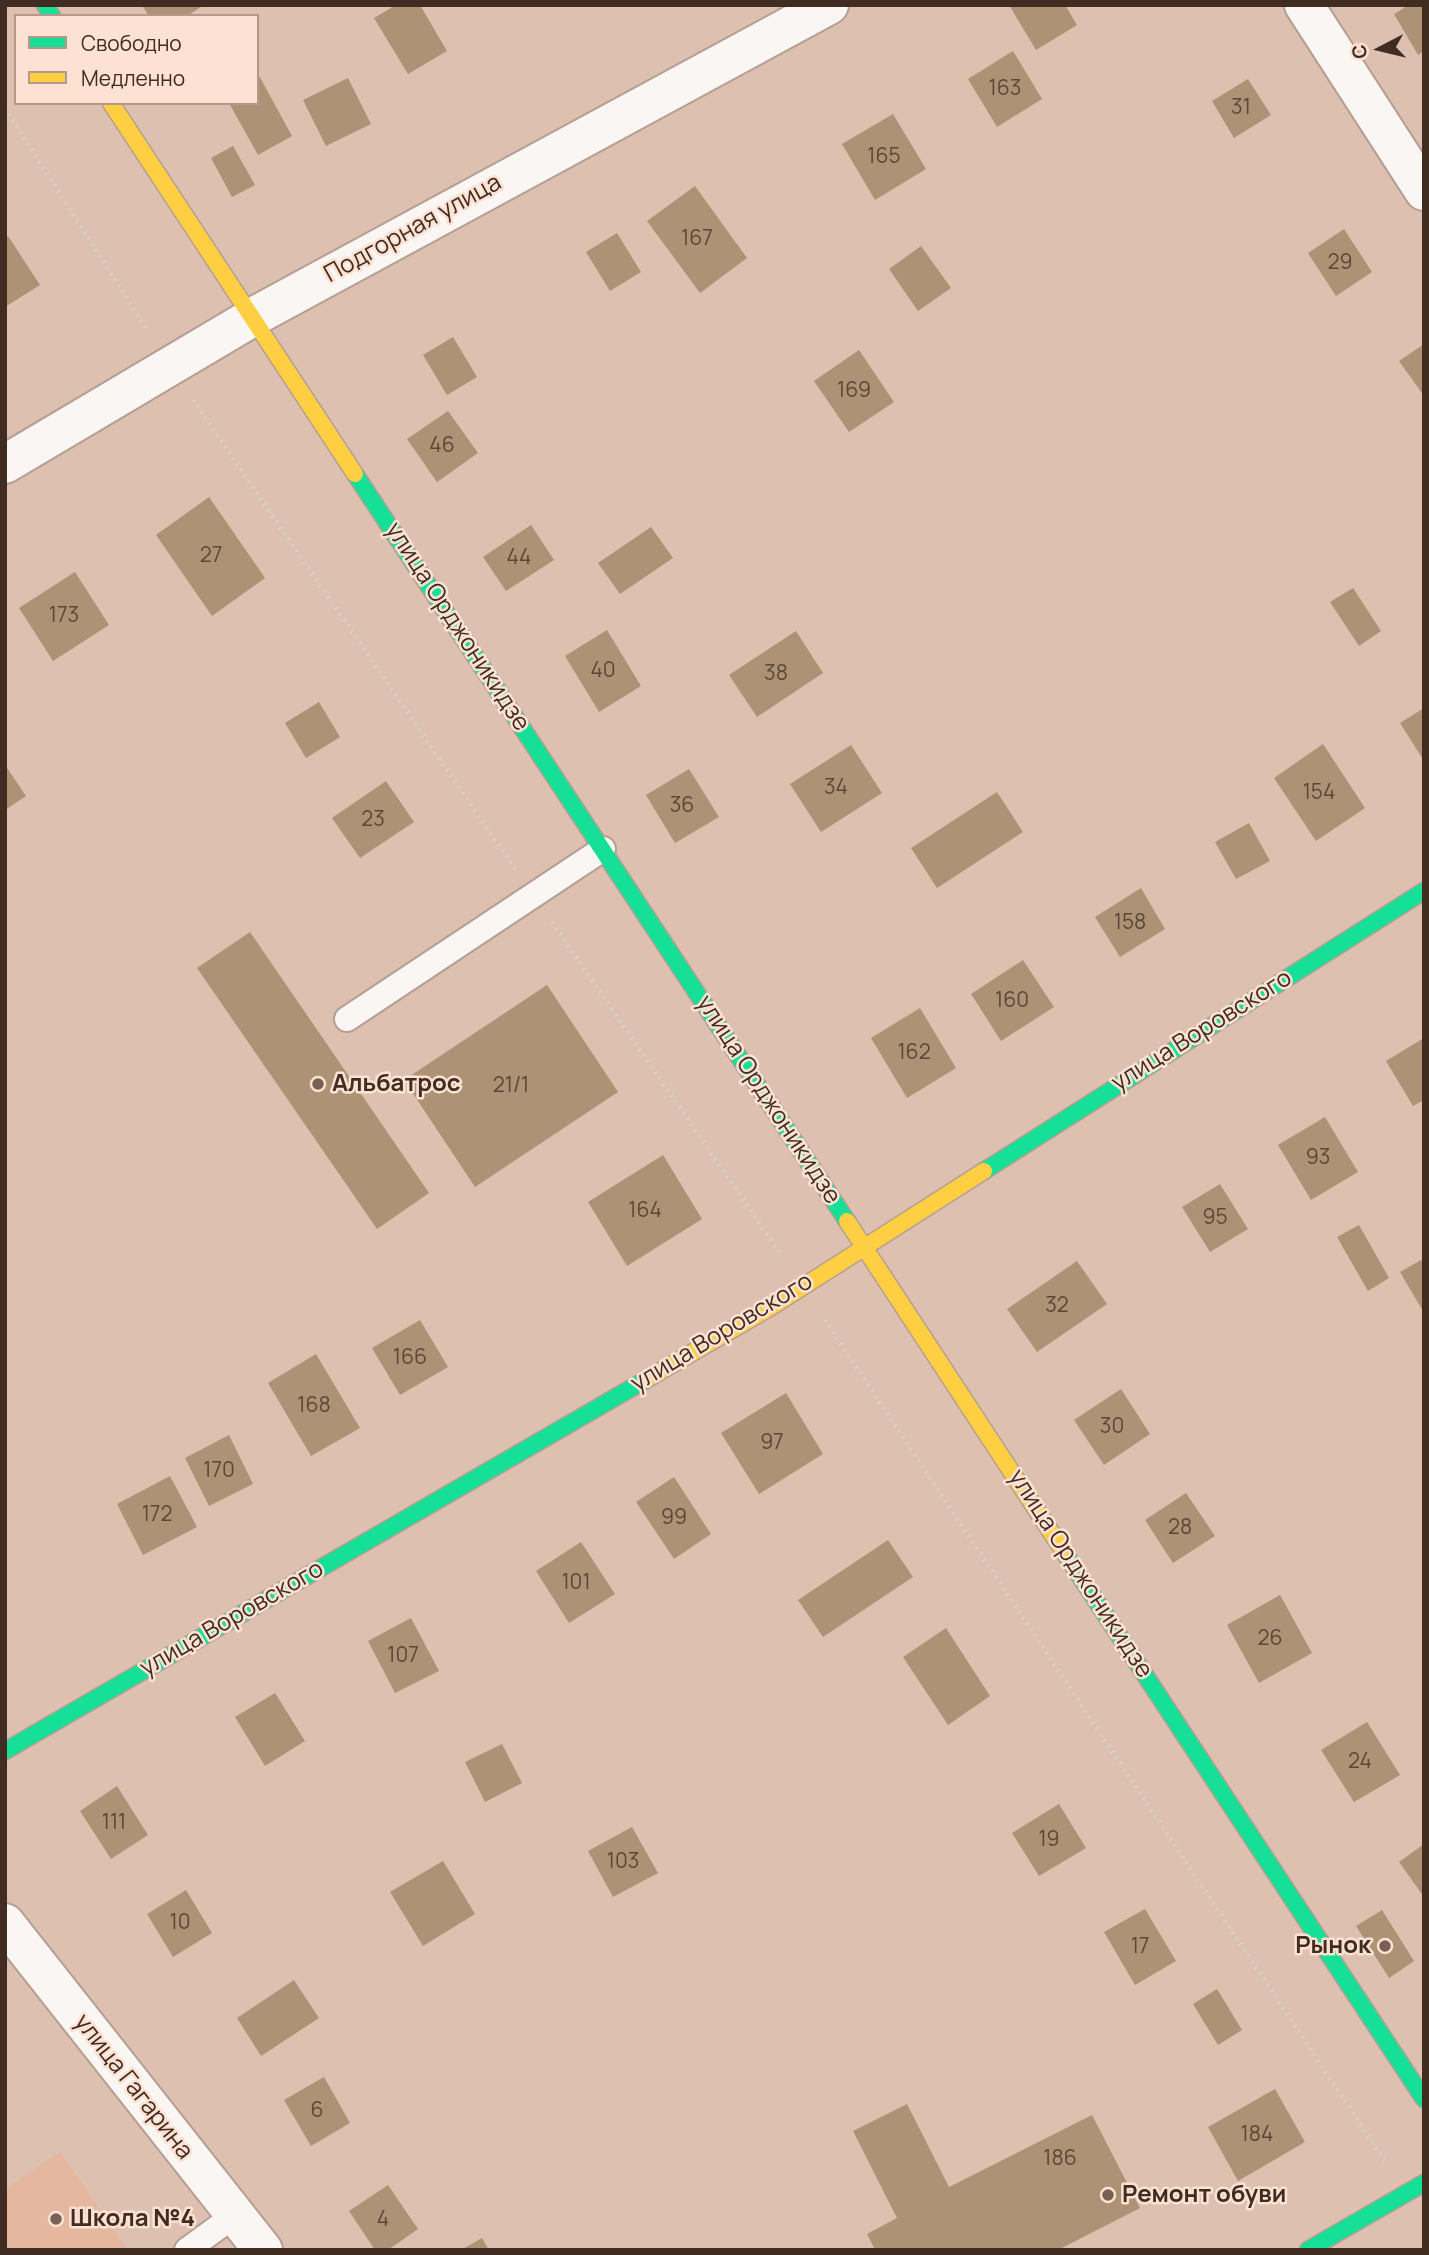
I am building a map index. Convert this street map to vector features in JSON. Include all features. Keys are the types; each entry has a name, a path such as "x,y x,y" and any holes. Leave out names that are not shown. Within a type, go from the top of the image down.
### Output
{"street":[{"name":"Подгорная улица","path":"5,464 253,317 829,5"},
{"path":"1304,5 1424,191"},
{"name":"улица Орджоникидзе","path":"112,105 1424,2099"},
{"name":"улица Воровского","path":"5,1751 803,1286 1424,891"},
{"name":"улица Гагарина","path":"5,1923 262,2250"},
{"path":"1308,2250 1424,2183"}],"lane":[{"path":"347,1019 603,849"},
{"path":"187,2250 235,2215"}],"path":[{"path":"5,108 170,365 803,1286 1407,2193"}],"shaded area":[{"name":"Школа №4","path":"60,2152 128,2250 5,2250 5,2189"}],"building":[{"path":"142,5 204,5 190,14 148,14"},
{"path":"396,5 420,5 447,51 408,74 374,18"},
{"path":"1009,5 1065,5 1077,25 1036,50"},
{"path":"1409,5 1424,5 1424,51 1418,55 1394,14"},
{"path":"1013,51 1042,99 997,127 968,79"},
{"path":"259,76 292,136 258,155 230,105 259,105"},
{"path":"348,78 371,124 326,146 303,100"},
{"path":"1248,79 1271,115 1234,138 1212,101"},
{"path":"893,114 926,169 875,200 842,144"},
{"path":"233,146 255,185 232,197 211,158"},
{"path":"695,186 747,258 700,293 647,221"},
{"path":"1344,229 1372,272 1336,296 1308,253"},
{"path":"617,233 641,272 610,291 586,252"},
{"path":"8,236 40,285 5,307 5,238"},
{"path":"921,246 951,288 918,311 889,269"},
{"path":"453,337 477,377 447,395 423,355"},
{"path":"1424,344 1424,396 1399,361"},
{"path":"859,350 894,402 849,432 814,381"},
{"path":"448,411 478,453 437,482 407,439"},
{"path":"209,497 265,578 212,616 156,535"},
{"path":"531,525 554,560 506,591 483,557"},
{"path":"651,527 673,558 620,594 598,563"},
{"path":"75,572 109,625 53,661 19,608"},
{"path":"1353,588 1381,631 1359,646 1330,602"},
{"path":"607,630 641,686 599,712 565,656"},
{"path":"796,631 823,673 757,717 729,675"},
{"path":"319,702 340,737 306,758 285,723"},
{"path":"1424,708 1424,761 1400,723"},
{"path":"1323,744 1365,808 1316,841 1274,778"},
{"path":"851,745 882,793 821,832 790,784"},
{"path":"5,765 26,796 5,810"},
{"path":"689,769 719,817 675,843 646,795"},
{"path":"386,781 414,822 360,858 332,818"},
{"path":"997,792 1023,832 937,888 911,848"},
{"path":"1249,823 1270,861 1236,879 1215,842"},
{"path":"1141,888 1165,929 1120,957 1095,917"},
{"path":"250,932 429,1193 377,1229 197,968"},
{"path":"1023,960 1054,1007 1001,1041 971,994"},
{"path":"547,985 618,1092 475,1187 404,1080"},
{"path":"920,1008 956,1068 907,1098 871,1038"},
{"path":"1424,1038 1424,1100 1413,1106 1386,1061"},
{"path":"1325,1117 1358,1172 1311,1200 1278,1145"},
{"path":"663,1155 702,1219 627,1266 588,1202"},
{"path":"1220,1184 1248,1229 1210,1252 1182,1207"},
{"path":"1359,1225 1389,1278 1368,1291 1337,1237"},
{"path":"1421,1260 1424,1264 1424,1313 1400,1272"},
{"path":"1077,1261 1107,1304 1037,1352 1007,1309"},
{"path":"420,1320 448,1367 400,1395 372,1348"},
{"path":"316,1354 360,1428 311,1456 268,1383"},
{"path":"1121,1389 1150,1434 1104,1465 1074,1420"},
{"path":"786,1393 823,1454 759,1494 721,1433"},
{"path":"229,1435 253,1484 209,1506 185,1458"},
{"path":"170,1476 197,1527 143,1555 117,1504"},
{"path":"674,1477 711,1534 674,1559 636,1502"},
{"path":"1186,1493 1215,1536 1173,1563 1145,1520"},
{"path":"888,1540 913,1577 823,1637 798,1600"},
{"path":"581,1542 615,1594 569,1623 536,1571"},
{"path":"1280,1595 1312,1653 1259,1683 1227,1625"},
{"path":"411,1618 439,1671 395,1693 368,1641"},
{"path":"946,1628 990,1696 948,1725 903,1657"},
{"path":"275,1693 305,1741 265,1766 235,1717"},
{"path":"1367,1722 1400,1775 1354,1802 1321,1750"},
{"path":"502,1744 522,1783 485,1802 465,1762"},
{"path":"117,1786 148,1835 111,1859 80,1811"},
{"path":"1059,1804 1086,1848 1039,1876 1012,1833"},
{"path":"632,1827 658,1873 613,1897 588,1851"},
{"path":"1424,1844 1424,1897 1399,1862"},
{"path":"443,1861 475,1914 423,1946 390,1892"},
{"path":"186,1890 212,1933 173,1957 147,1914"},
{"path":"1145,1909 1176,1961 1135,1985 1104,1932"},
{"path":"1382,1910 1414,1961 1389,1978 1356,1926"},
{"path":"294,1980 319,2018 261,2056 237,2018"},
{"path":"1217,1989 1242,2030 1218,2045 1193,2004"},
{"path":"324,2077 350,2123 311,2146 284,2100"},
{"path":"1275,2089 1305,2142 1238,2181 1208,2127"},
{"path":"907,2104 949,2187 1092,2115 1140,2208 1058,2250 875,2250 867,2234 897,2218 853,2131"},
{"path":"388,2185 418,2229 388,2250 375,2250 349,2211"},
{"path":"482,2238 489,2250 461,2250"}],"traffic: fast":[{"path":"45,5 51,14"},
{"path":"355,474 847,1221"},
{"path":"984,1171 1424,891"},
{"path":"5,1751 647,1379"},
{"path":"1066,1555 1424,2099"},
{"path":"1308,2250 1424,2183"}],"traffic: slow":[{"path":"112,105 355,474"},
{"path":"647,1379 771,1307 984,1171"},
{"path":"847,1221 1066,1555"}],"place":[{"name":"Альбатрос","path":"318,1084"},
{"name":"Рынок","path":"1385,1946"},
{"name":"Ремонт обуви","path":"1108,2195"},
{"name":"Школа №4","path":"56,2219"}]}
